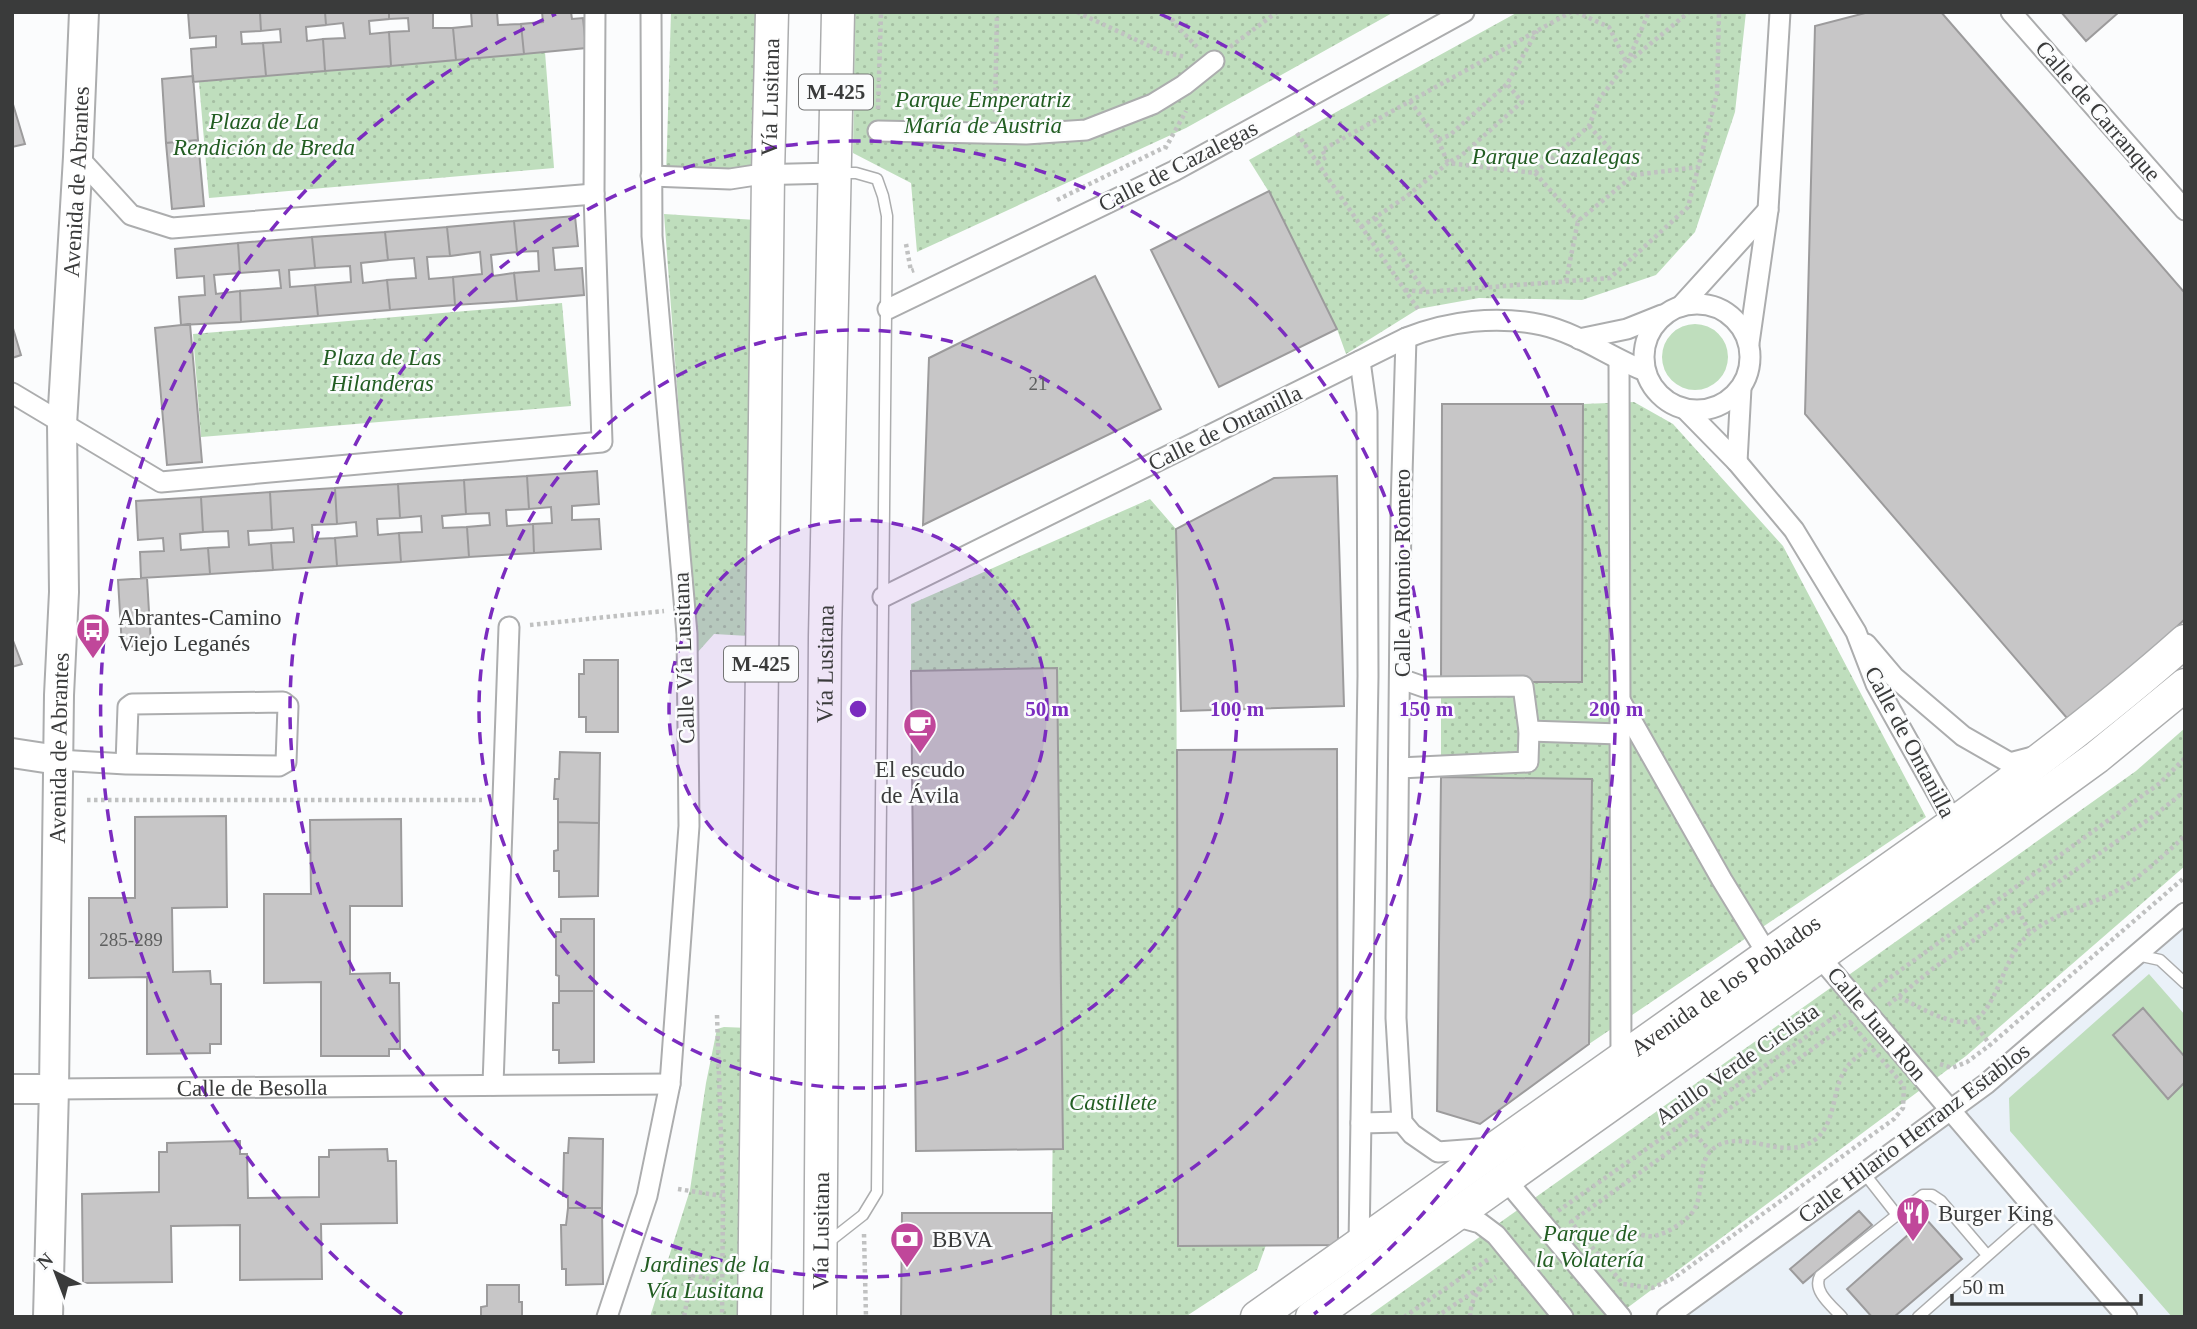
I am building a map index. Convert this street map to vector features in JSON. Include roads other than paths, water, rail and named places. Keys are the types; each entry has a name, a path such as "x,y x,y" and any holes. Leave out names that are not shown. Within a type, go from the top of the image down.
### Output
{"main road":[{"name":"Vía Lusitana","path":"754,1317 772,12"},
{"name":"Vía Lusitana","path":"820,1317 825,638 838,12"},
{"name":"Avenida de los Poblados","path":"1312,1317 1818,955 1962,836 2054,751 2185,641"},
{"name":"Avenida de los Poblados","path":"1256,1317 1768,955 2097,757 2185,685"}],"street":[{"name":"Avenida de Abrantes","path":"48,1317 58,760 64,592 62,424 84,12"},
{"path":"12,393 161,482 602,442 594,194 595,12"},
{"path":"651,12 651,176 730,179 768,174 834,173"},
{"name":"Calle de Cazalegas","path":"888,309 1174,171 1464,12"},
{"path":"1768,210 1673,310 1654,326 1646,340 1643,355 1645,371 1660,397 1672,405 1701,411 1716,407 1730,399 1741,388 1748,374 1751,359 1749,344 1768,210 1780,12"},
{"name":"Calle de Carranque","path":"2011,12 2185,210"},
{"path":"878,131 994,134 1086,130 1153,104 1184,85 1214,61"},
{"path":"78,157 131,215 172,228 594,194"},
{"name":"Calle Vía Lusitana","path":"607,1317 647,1196 670,1084 689,826 687,634 652,236 651,176"},
{"path":"1579,340 1627,329 1698,303 1715,306 1731,315 1742,328 1749,344"},
{"name":"Calle de Ontanilla","path":"883,597 1432,327 1487,320 1543,325 1645,371"},
{"name":"Calle Antonio Romero","path":"1402,1122 1396,1018 1401,509 1406,338"},
{"name":"Calle Antonio Romero","path":"1359,1245 1368,676 1367,412 1360,361"},
{"path":"1619,361 1621,1058"},
{"path":"1737,462 1741,388"},
{"name":"Calle de Ontanilla","path":"1686,410 1737,462 1794,530 1856,632 1894,677 1963,736 2010,763 2054,751"},
{"path":"493,1085 509,627"},
{"name":"Calle de Ontanilla","path":"1856,632 1876,684 1962,836"},
{"path":"1399,768 1528,762 1529,731 1524,686 1424,688 1401,679"},
{"path":"1620,699 1722,880 1768,955"},
{"path":"12,753 58,760 126,764 279,766 286,762 288,706 284,702 132,704 128,707 126,764"},
{"path":"1529,731 1620,733"},
{"name":"Calle Hilario Herranz Establos","path":"1667,1317 1986,1084 2185,913"},
{"name":"Calle Juan Ron","path":"1818,955 2127,1317"},
{"name":"Calle de Besolla","path":"12,1089 670,1084"},
{"path":"1361,1123 1402,1122 1438,1152 1496,1147"},
{"path":"1459,1173 1506,1180 1621,1317"},
{"path":"1455,1216 1480,1223 1507,1246 1563,1317"}],"lane":[{"path":"820,1248 863,1215 877,1192 887,216 877,179 856,173 834,173"},
{"path":"2137,955 2160,960 2183,978"},
{"path":"1864,1173 1898,1215"},
{"path":"1842,1317 1818,1289 1820,1276 1923,1195 1932,1195 1941,1201 1987,1255"},
{"path":"1918,1317 2037,1212"}],"place":[{"name":"Abrantes-Camino Viejo Leganés","path":"93,660"},
{"name":"El escudo de Ávila","path":"920,755"},
{"name":"Burger King","path":"1913,1243"},
{"name":"BBVA","path":"907,1269"}],"park label":[{"name":"Parque Emperatriz María de Austria","path":"983,112"},
{"name":"Plaza de La Rendición de Breda","path":"264,134"},
{"name":"Parque Cazalegas","path":"1556,156"},
{"name":"Plaza de Las Hilanderas","path":"382,370"},
{"name":"Castillete","path":"1113,1102"},
{"name":"Parque de la Volatería","path":"1590,1246"},
{"name":"Jardines de la Vía Lusitana","path":"705,1277"}]}
